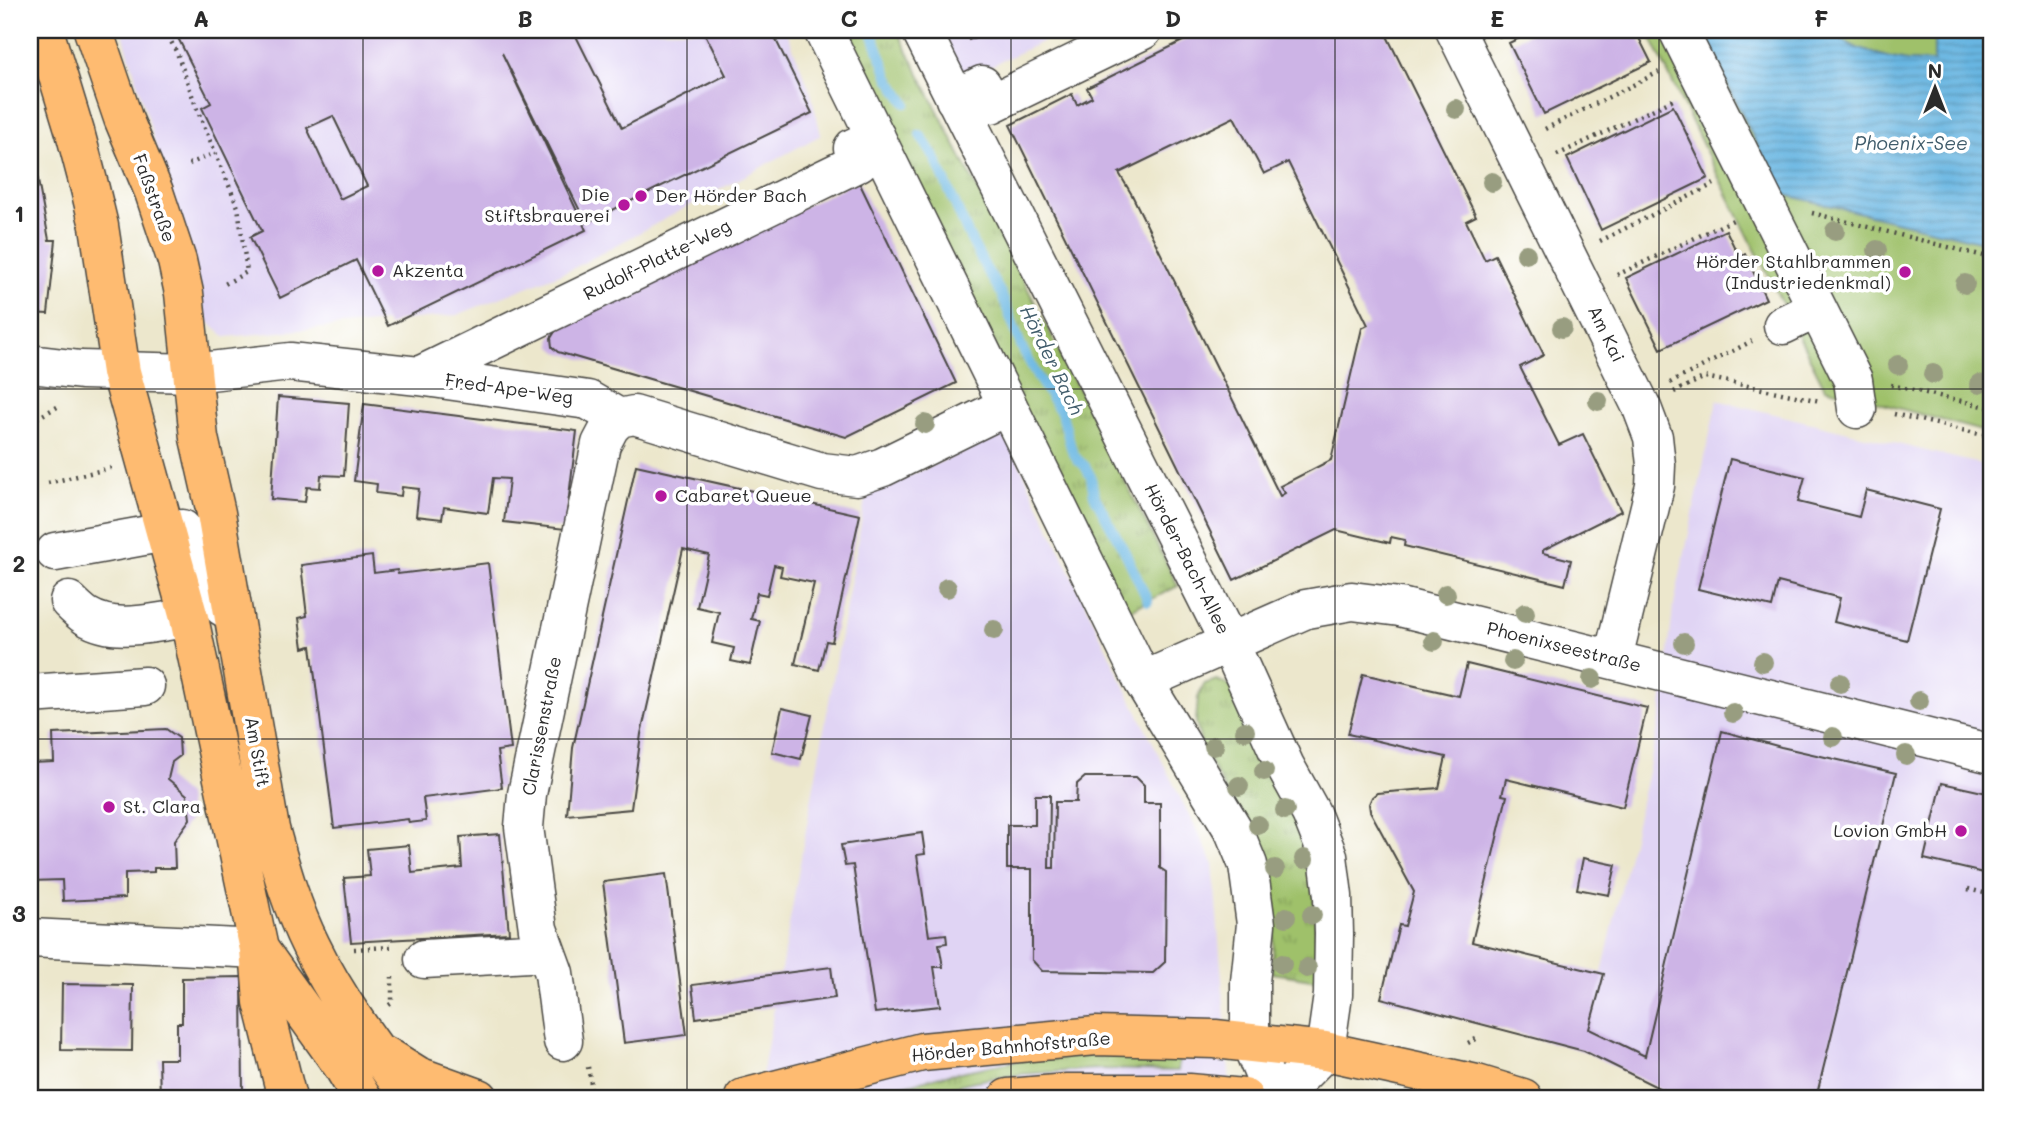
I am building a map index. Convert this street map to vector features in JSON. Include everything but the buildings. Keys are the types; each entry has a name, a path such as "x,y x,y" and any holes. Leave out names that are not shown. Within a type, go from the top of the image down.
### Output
{"main road":[{"path":"44,30 75,132 99,226 121,372 189,618 259,949 264,1002 282,1093"},
{"name":"Faßstraße","path":"93,30 177,261 184,293 192,373"},
{"name":"Am Stift","path":"192,373 199,438 216,513 270,829 283,878 318,959 376,1050 411,1098"},
{"path":"259,949 342,1065 362,1098"},
{"name":"Hörder Bahnhofstraße","path":"744,1098 922,1052 1096,1036 1250,1041 1325,1051 1477,1084 1524,1098"},
{"path":"376,1050 418,1076 479,1098"},
{"path":"1008,1098 1068,1093 1189,1093 1244,1098"}],"street":[{"path":"823,30 1143,681 1234,831 1248,864 1256,924 1250,982 1250,1041 1276,1098 1325,1051"},
{"name":"Hörder-Bach-Allee","path":"921,30 1229,642 1285,766 1311,813 1328,856 1333,896 1333,995 1325,1051"},
{"path":"955,99 982,85 991,104 1143,30"},
{"name":"Am Kai","path":"1455,30 1640,404 1653,437 1655,486 1613,659"},
{"path":"1684,67 1799,317 1864,391"},
{"name":"Rudolf-Platte-Weg","path":"419,376 859,162 853,148 876,137"},
{"name":"Fred-Ape-Weg","path":"30,364 81,370 192,373 290,362 419,376 588,400 619,418 634,415 822,472 858,477 1007,406"},
{"name":"Clarissenstraße","path":"563,1041 554,973 538,929 524,827 527,794 601,444 610,427 619,418"},
{"path":"55,552 182,529 202,552 239,648"},
{"path":"69,601 86,617 126,627 189,618"},
{"name":"Phoenixseestraße","path":"1143,681 1306,609 1352,601 1400,607 1992,754"},
{"path":"30,694 145,685"},
{"path":"30,938 259,949"},
{"path":"424,959 546,952"}],"path":[{"path":"165,30 177,53 238,207 247,272 223,285"},
{"path":"1561,120 1684,67"},
{"path":"1572,147 1684,67"},
{"path":"189,164 215,153"},
{"path":"1610,236 1734,175"},
{"path":"1626,271 1752,211"},
{"path":"1807,212 1992,258"},
{"path":"1640,404 1799,317"},
{"path":"1640,404 1704,377 1864,391 1992,408"},
{"path":"1864,391 1899,415 1992,437"},
{"path":"37,418 58,406"},
{"path":"47,483 116,467"},
{"path":"1968,888 1992,895"},
{"path":"589,1068 592,1088"}],"shaded area":[{"path":"122,30 786,30 811,93 821,135 572,269 457,315 226,337 207,321"},
{"path":"936,30 1067,30 961,80"},
{"path":"1717,400 1992,467 1992,1098 1678,1098 1584,1051 1661,715 1673,609"},
{"path":"1005,433 1118,673 1213,863 1229,1098 758,1098 866,495"}],"green space":[{"path":"842,30 897,30 1178,586 1122,614"},
{"path":"1647,30 1992,30 1992,434 1825,388"},
{"path":"1217,680 1232,687 1311,843 1318,980 1272,973 1275,919 1270,884 1255,844 1202,748 1196,722 1198,698 1204,684"},
{"path":"1180,1053 1178,1071 1099,1069 1023,1074 975,1081 903,1098 854,1098 945,1075 1036,1057"},
{"path":"1386,1090 1430,1097 1434,1098 1384,1098"}],"water":[{"name":"Phoenix-See","path":"1701,30 1823,30 1857,48 1887,57 1934,62 1934,30 1992,30 1992,244 1781,194"}],"waterway":[{"name":"Hörder Bach","path":"871,30 889,78 906,103"},
{"name":"Hörder Bach","path":"920,135 935,158 968,234 1001,293 1022,348 1062,414 1072,451 1091,477 1094,495 1148,601"}],"place":[{"name":"Der Hörder Bach","path":"641,196"},
{"name":"Die Stiftsbrauerei","path":"624,205"},
{"name":"Akzenta","path":"378,271"},
{"name":"Hörder Stahlbrammen (Industriedenkmal)","path":"1905,272"},
{"name":"Cabaret Queue","path":"661,496"},
{"name":"St. Clara","path":"109,807"},
{"name":"Lovion GmbH","path":"1961,831"}]}
